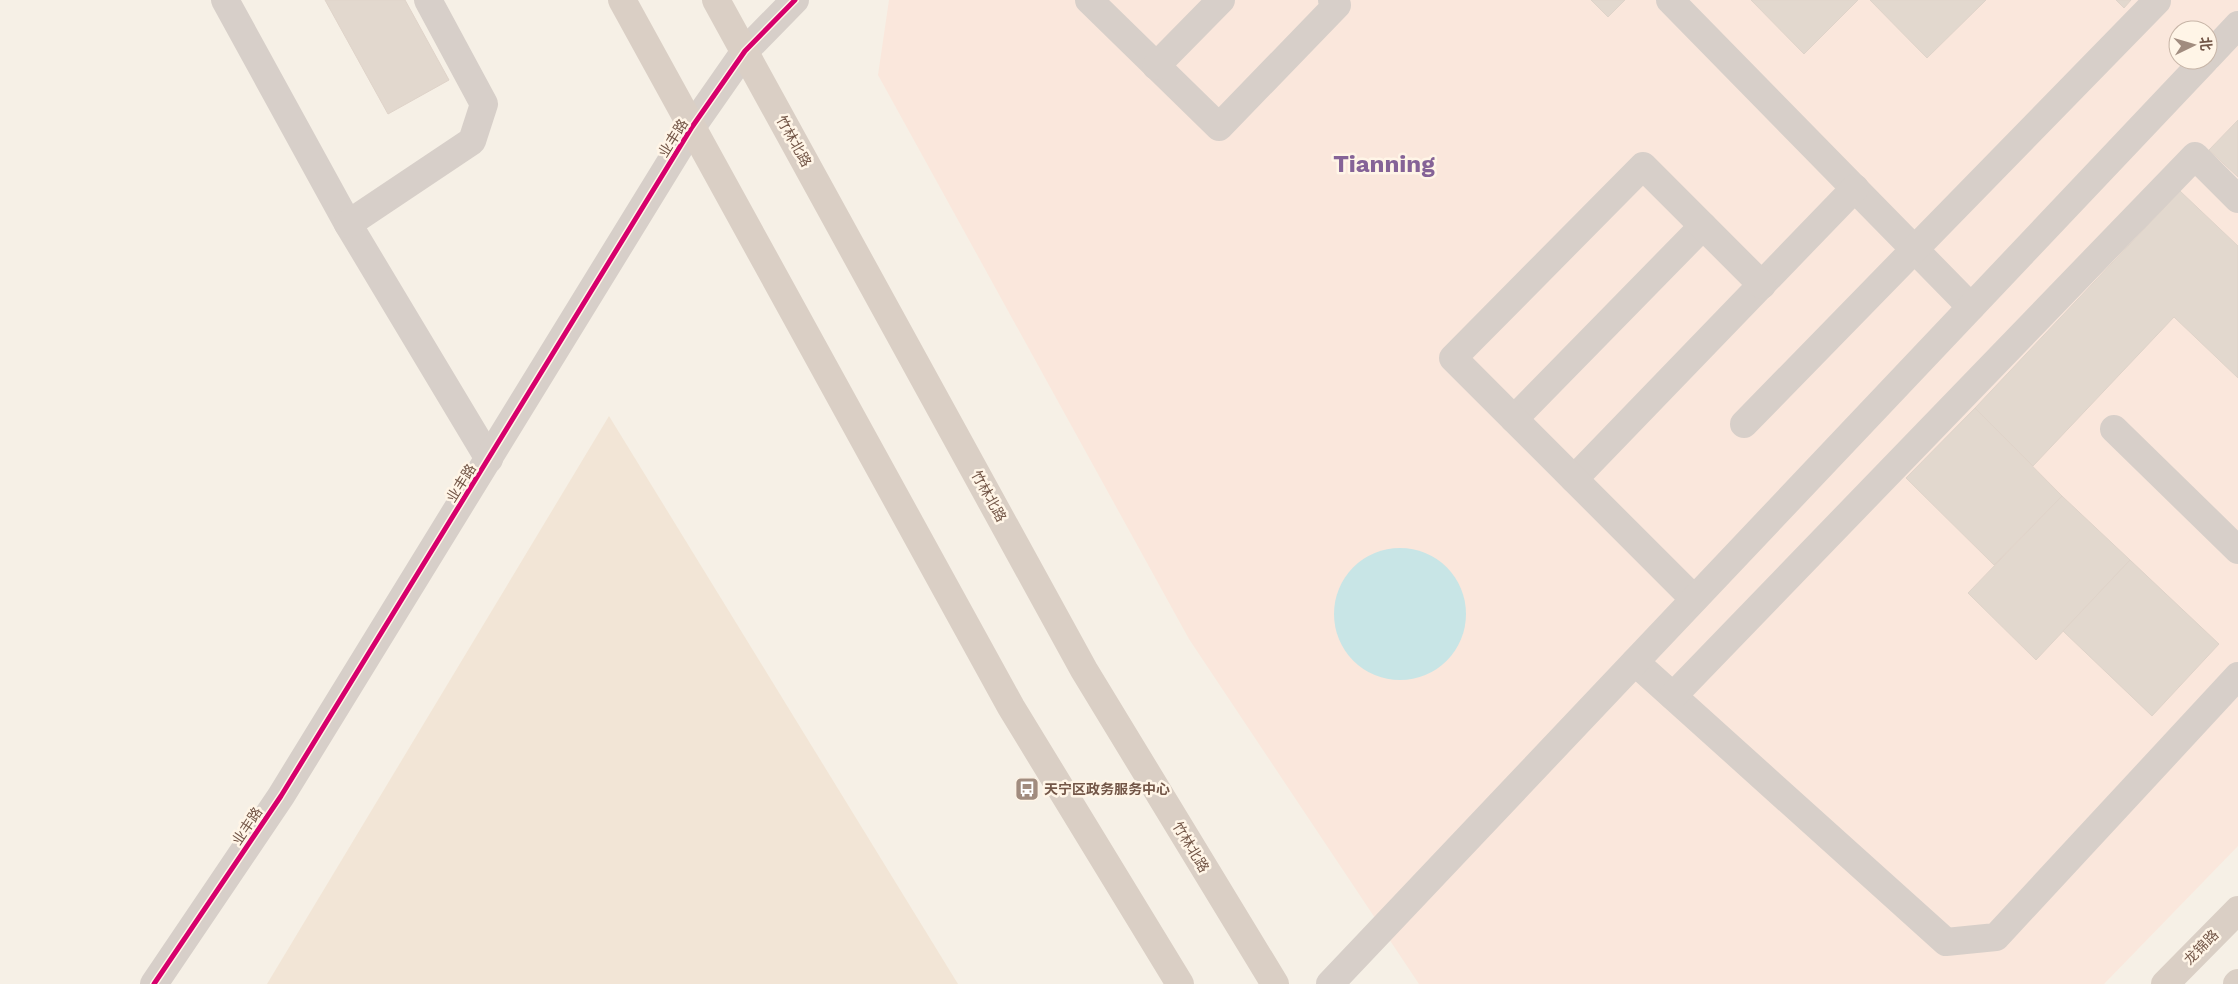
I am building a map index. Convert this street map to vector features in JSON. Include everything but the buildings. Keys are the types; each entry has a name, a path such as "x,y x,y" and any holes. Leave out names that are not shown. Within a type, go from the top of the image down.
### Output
{"main road":[{"path":"622,0 1011,707 1180,984"},
{"name":"竹林北路","path":"716,0 1084,670 1275,984"},
{"name":"龙锦路","path":"2165,984 2238,910"}],"street":[{"path":"225,0 348,224 489,459"},
{"path":"348,224 472,141 484,104 428,0"},
{"name":"业丰路","path":"154,984 281,796 692,128 745,51 795,0"},
{"path":"1089,0 1219,127 1337,5 1332,0"},
{"path":"1156,66 1221,0"},
{"path":"1670,0 1971,307"},
{"path":"1744,424 2157,2"},
{"path":"2218,46 2238,25"},
{"path":"1330,984 2196,70"},
{"path":"1673,696 2195,156 2238,198"},
{"path":"1694,599 1453,358 1643,166 1762,285"},
{"path":"1574,479 1855,188"},
{"path":"1514,420 1704,226"},
{"path":"2114,429 2238,550"},
{"path":"1635,662 1946,942 1996,937 2238,676"}],"shaded area":[{"path":"889,0 2238,0 2238,846 2104,984 1419,984 1189,639 878,75"},
{"path":"609,416 958,984 267,984"}],"water":[{"path":"1400,548 1425,553 1436,559 1446,568 1455,578 1461,589 1466,614 1461,639 1455,650 1446,660 1436,669 1425,675 1400,680 1375,675 1364,669 1354,660 1345,650 1339,639 1334,614 1339,589 1345,578 1354,568 1364,559 1375,553"}],"cycle path":[{"path":"154,984 281,796 692,127 745,51 795,0"}],"place":[{"name":"天宁区政务服务中心","path":"1027,789"}],"district":[{"name":"Tianning","path":"1384,164"}]}
